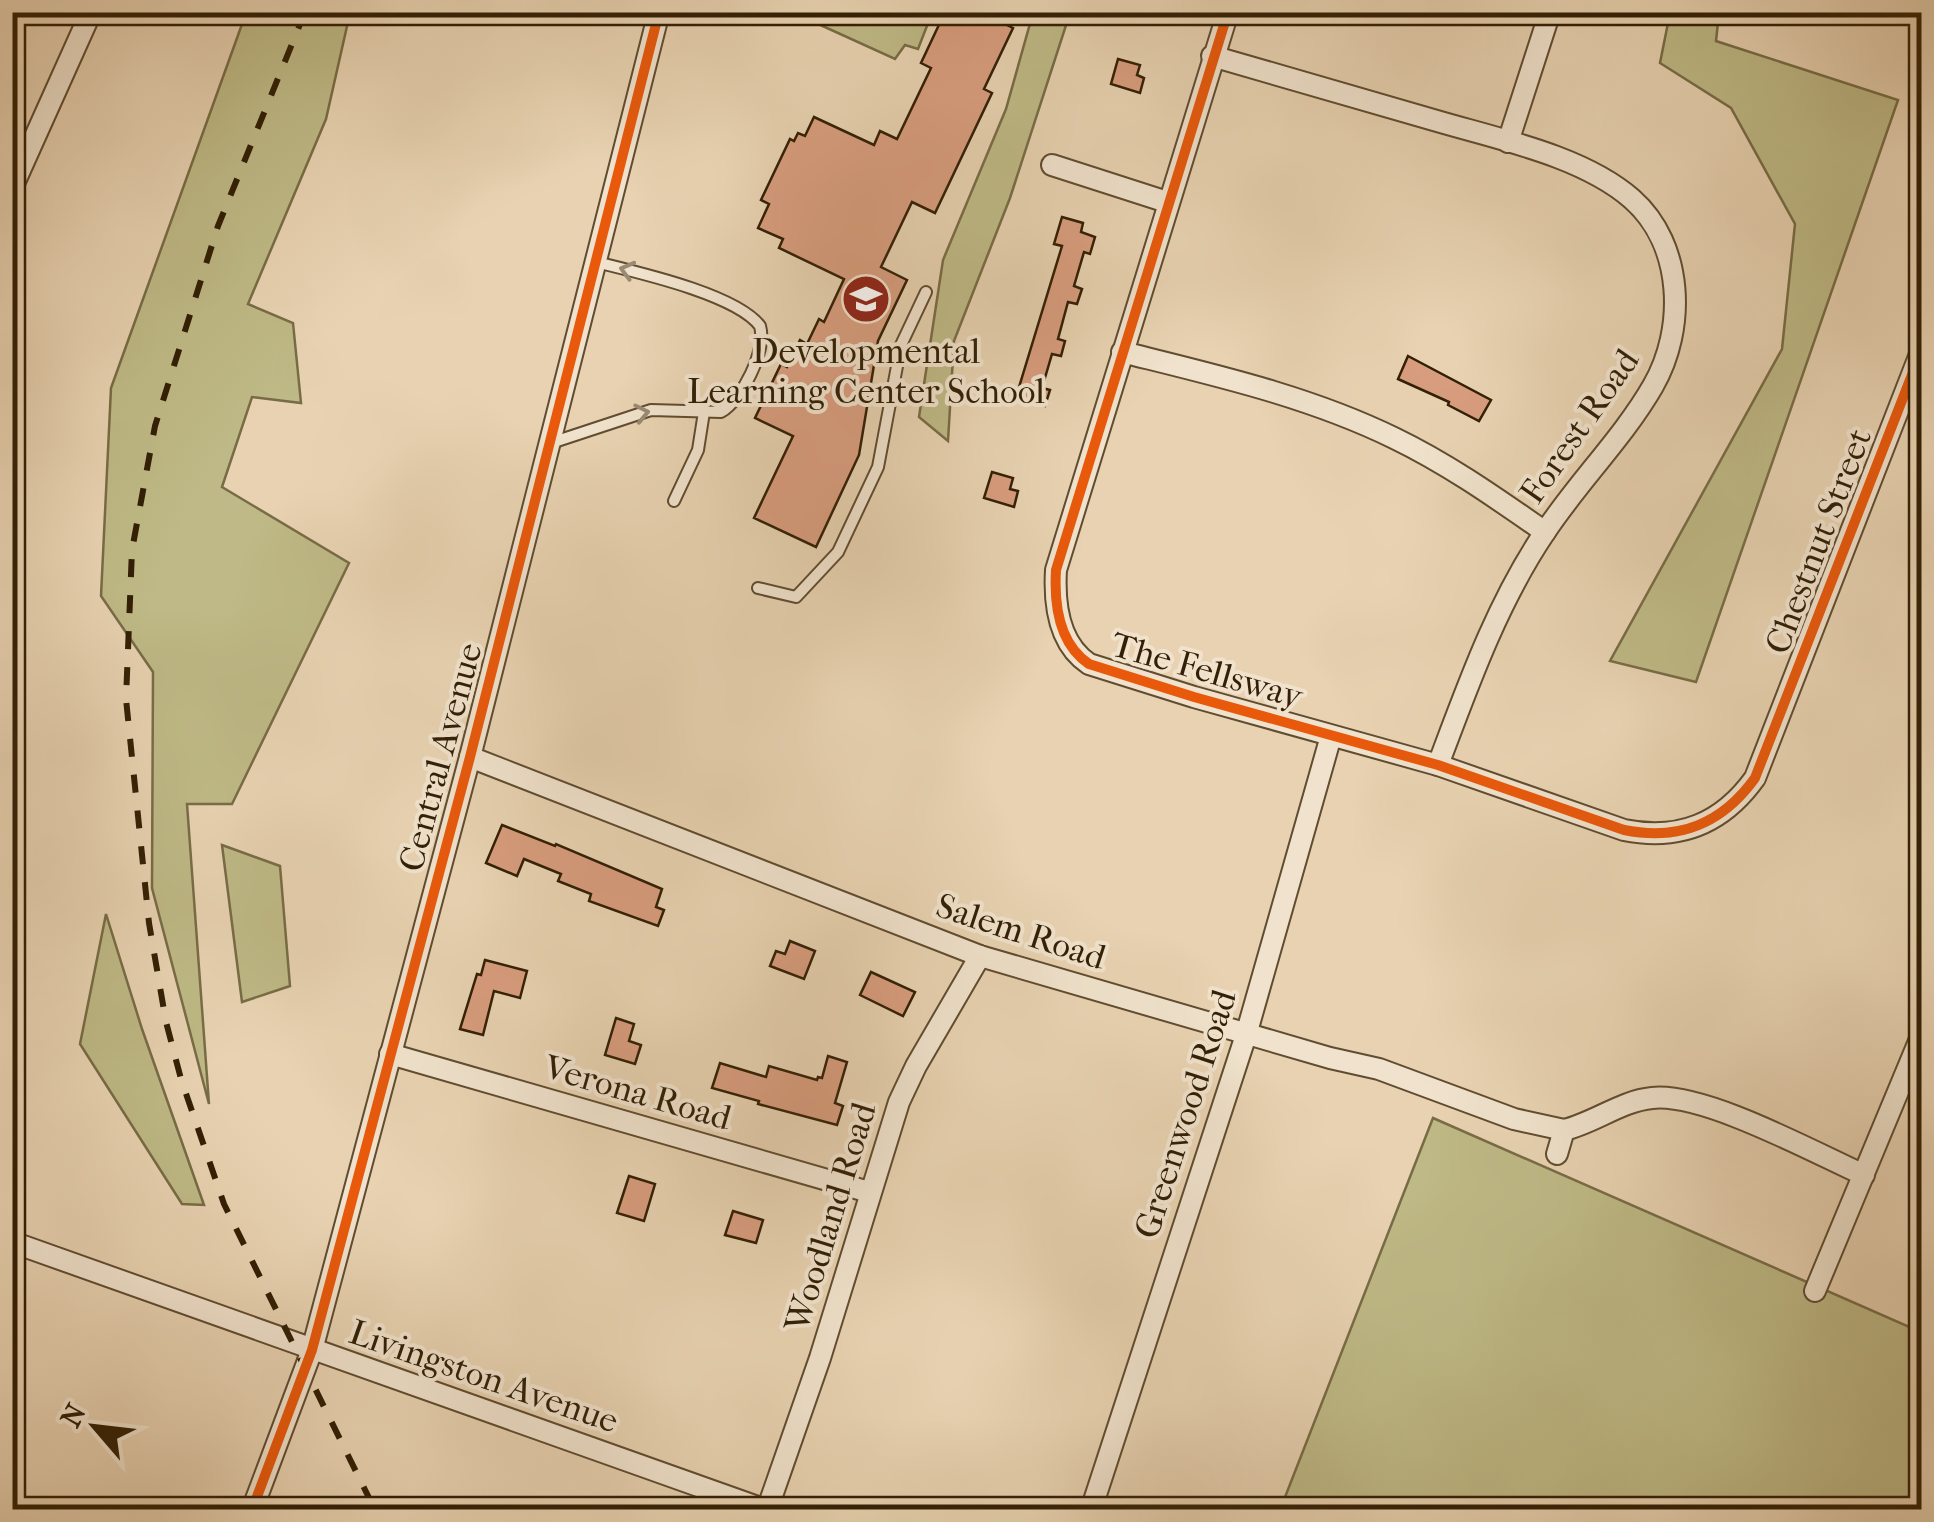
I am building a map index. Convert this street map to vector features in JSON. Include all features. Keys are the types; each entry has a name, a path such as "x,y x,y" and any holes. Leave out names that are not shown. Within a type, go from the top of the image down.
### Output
{"street":[{"path":"12,188 91,12"},
{"name":"Central Avenue","path":"252,1510 312,1350 470,756 659,12"},
{"name":"The Fellsway","path":"1228,12 1056,570 1058,616 1074,654 1089,664 1158,686 1438,765 1624,830 1670,834 1693,829 1724,812 1755,778 1765,752"},
{"path":"1508,142 1550,12"},
{"name":"Forest Road","path":"1212,56 1508,142 1581,168 1631,198 1658,231 1674,275 1674,324 1668,355 1654,385 1519,573 1492,628 1438,765"},
{"path":"1052,165 1167,202"},
{"name":"Chestnut Street","path":"1765,752 1922,349"},
{"path":"1122,352 1292,398 1393,437 1455,471 1545,532"},
{"name":"Greenwood Road","path":"1091,1510 1246,1034 1330,736"},
{"name":"Salem Road","path":"470,756 980,956 1378,1069 1514,1119 1564,1130"},
{"name":"Woodland Road","path":"766,1510 841,1292 887,1134 916,1066 980,956"},
{"path":"1815,1291 1922,1034"},
{"name":"Verona Road","path":"390,1054 869,1192"},
{"path":"1556,1154 1564,1130 1587,1125 1624,1106 1651,1098 1694,1100 1864,1175"},
{"name":"Livingston Avenue","path":"12,1242 766,1510"}],"lane":[{"path":"550,443 651,410 721,412 741,394 762,345 757,322 732,306 671,282 596,262"},
{"path":"758,588 796,597 838,552 878,467 900,345 926,292"},
{"path":"674,502 698,450 704,412"}],"shaded area":[{"path":"932,12 918,49 905,45 895,59 794,13"},
{"path":"246,13 350,13 326,119 248,304 293,323 301,403 252,397 222,487 349,563 232,804 187,804 209,1104 152,888 153,672 101,596 111,388"},
{"path":"1033,13 1070,13 1010,198 954,341 948,441 919,417 943,260 1006,109"},
{"path":"1670,13 1719,13 1716,41 1898,100 1696,682 1610,661 1782,349 1795,224 1731,108 1660,63"},
{"path":"222,845 280,866 290,986 242,1002"},
{"path":"106,914 204,1205 182,1204 80,1044"},
{"path":"1433,1118 1921,1332 1921,1509 1280,1510"}],"building":[{"name":"Developmental Learning Center School","path":"945,12 980,12 1013,28 984,89 992,93 935,213 912,202 881,267 907,280 878,341 859,455 816,547 754,518 793,436 755,418 781,364 787,367 800,340 807,344 819,319 824,322 844,279 779,248 783,239 758,228 769,204 761,200 790,139 794,141 798,133 805,136 814,117 874,145 880,131 897,139 931,68 921,63"},
{"path":"1118,59 1140,65 1137,75 1144,78 1140,93 1111,84"},
{"path":"1062,217 1083,223 1081,232 1095,237 1090,254 1084,252 1074,286 1082,289 1077,304 1068,302 1058,339 1065,341 1061,356 1052,354 1042,388 1050,390 1045,406 1016,397 1062,246 1054,244"},
{"path":"1408,356 1491,400 1479,421 1448,405 1449,402 1398,379"},
{"path":"992,472 1013,478 1010,489 1018,491 1014,507 984,498"},
{"path":"502,825 662,889 656,907 664,910 658,926 589,901 591,894 558,881 561,874 524,859 517,876 486,863"},
{"path":"790,941 815,951 804,979 770,966 776,951 785,954"},
{"path":"485,960 527,971 520,998 494,991 483,1035 460,1029"},
{"path":"871,972 915,992 903,1016 860,995"},
{"path":"616,1018 634,1024 629,1041 641,1045 635,1064 605,1055"},
{"path":"828,1056 847,1062 835,1103 843,1106 837,1125 712,1088 720,1063 766,1077 769,1066 817,1080 822,1078"},
{"path":"629,1176 655,1184 644,1221 617,1213"},
{"path":"733,1211 763,1220 756,1243 725,1235"}],"railway":[{"path":"305,12 218,226 155,426 132,550 126,699 149,923 166,1022 181,1079 224,1204 375,1510"}],"cycle path":[{"path":"252,1510 312,1350 470,757 659,12"},
{"path":"1228,12 1056,570 1060,622 1071,646 1089,664 1438,765 1624,830 1663,833 1698,825 1728,807 1755,778 1922,349"}],"place":[{"name":"Developmental Learning Center School","path":"866,299"}]}
